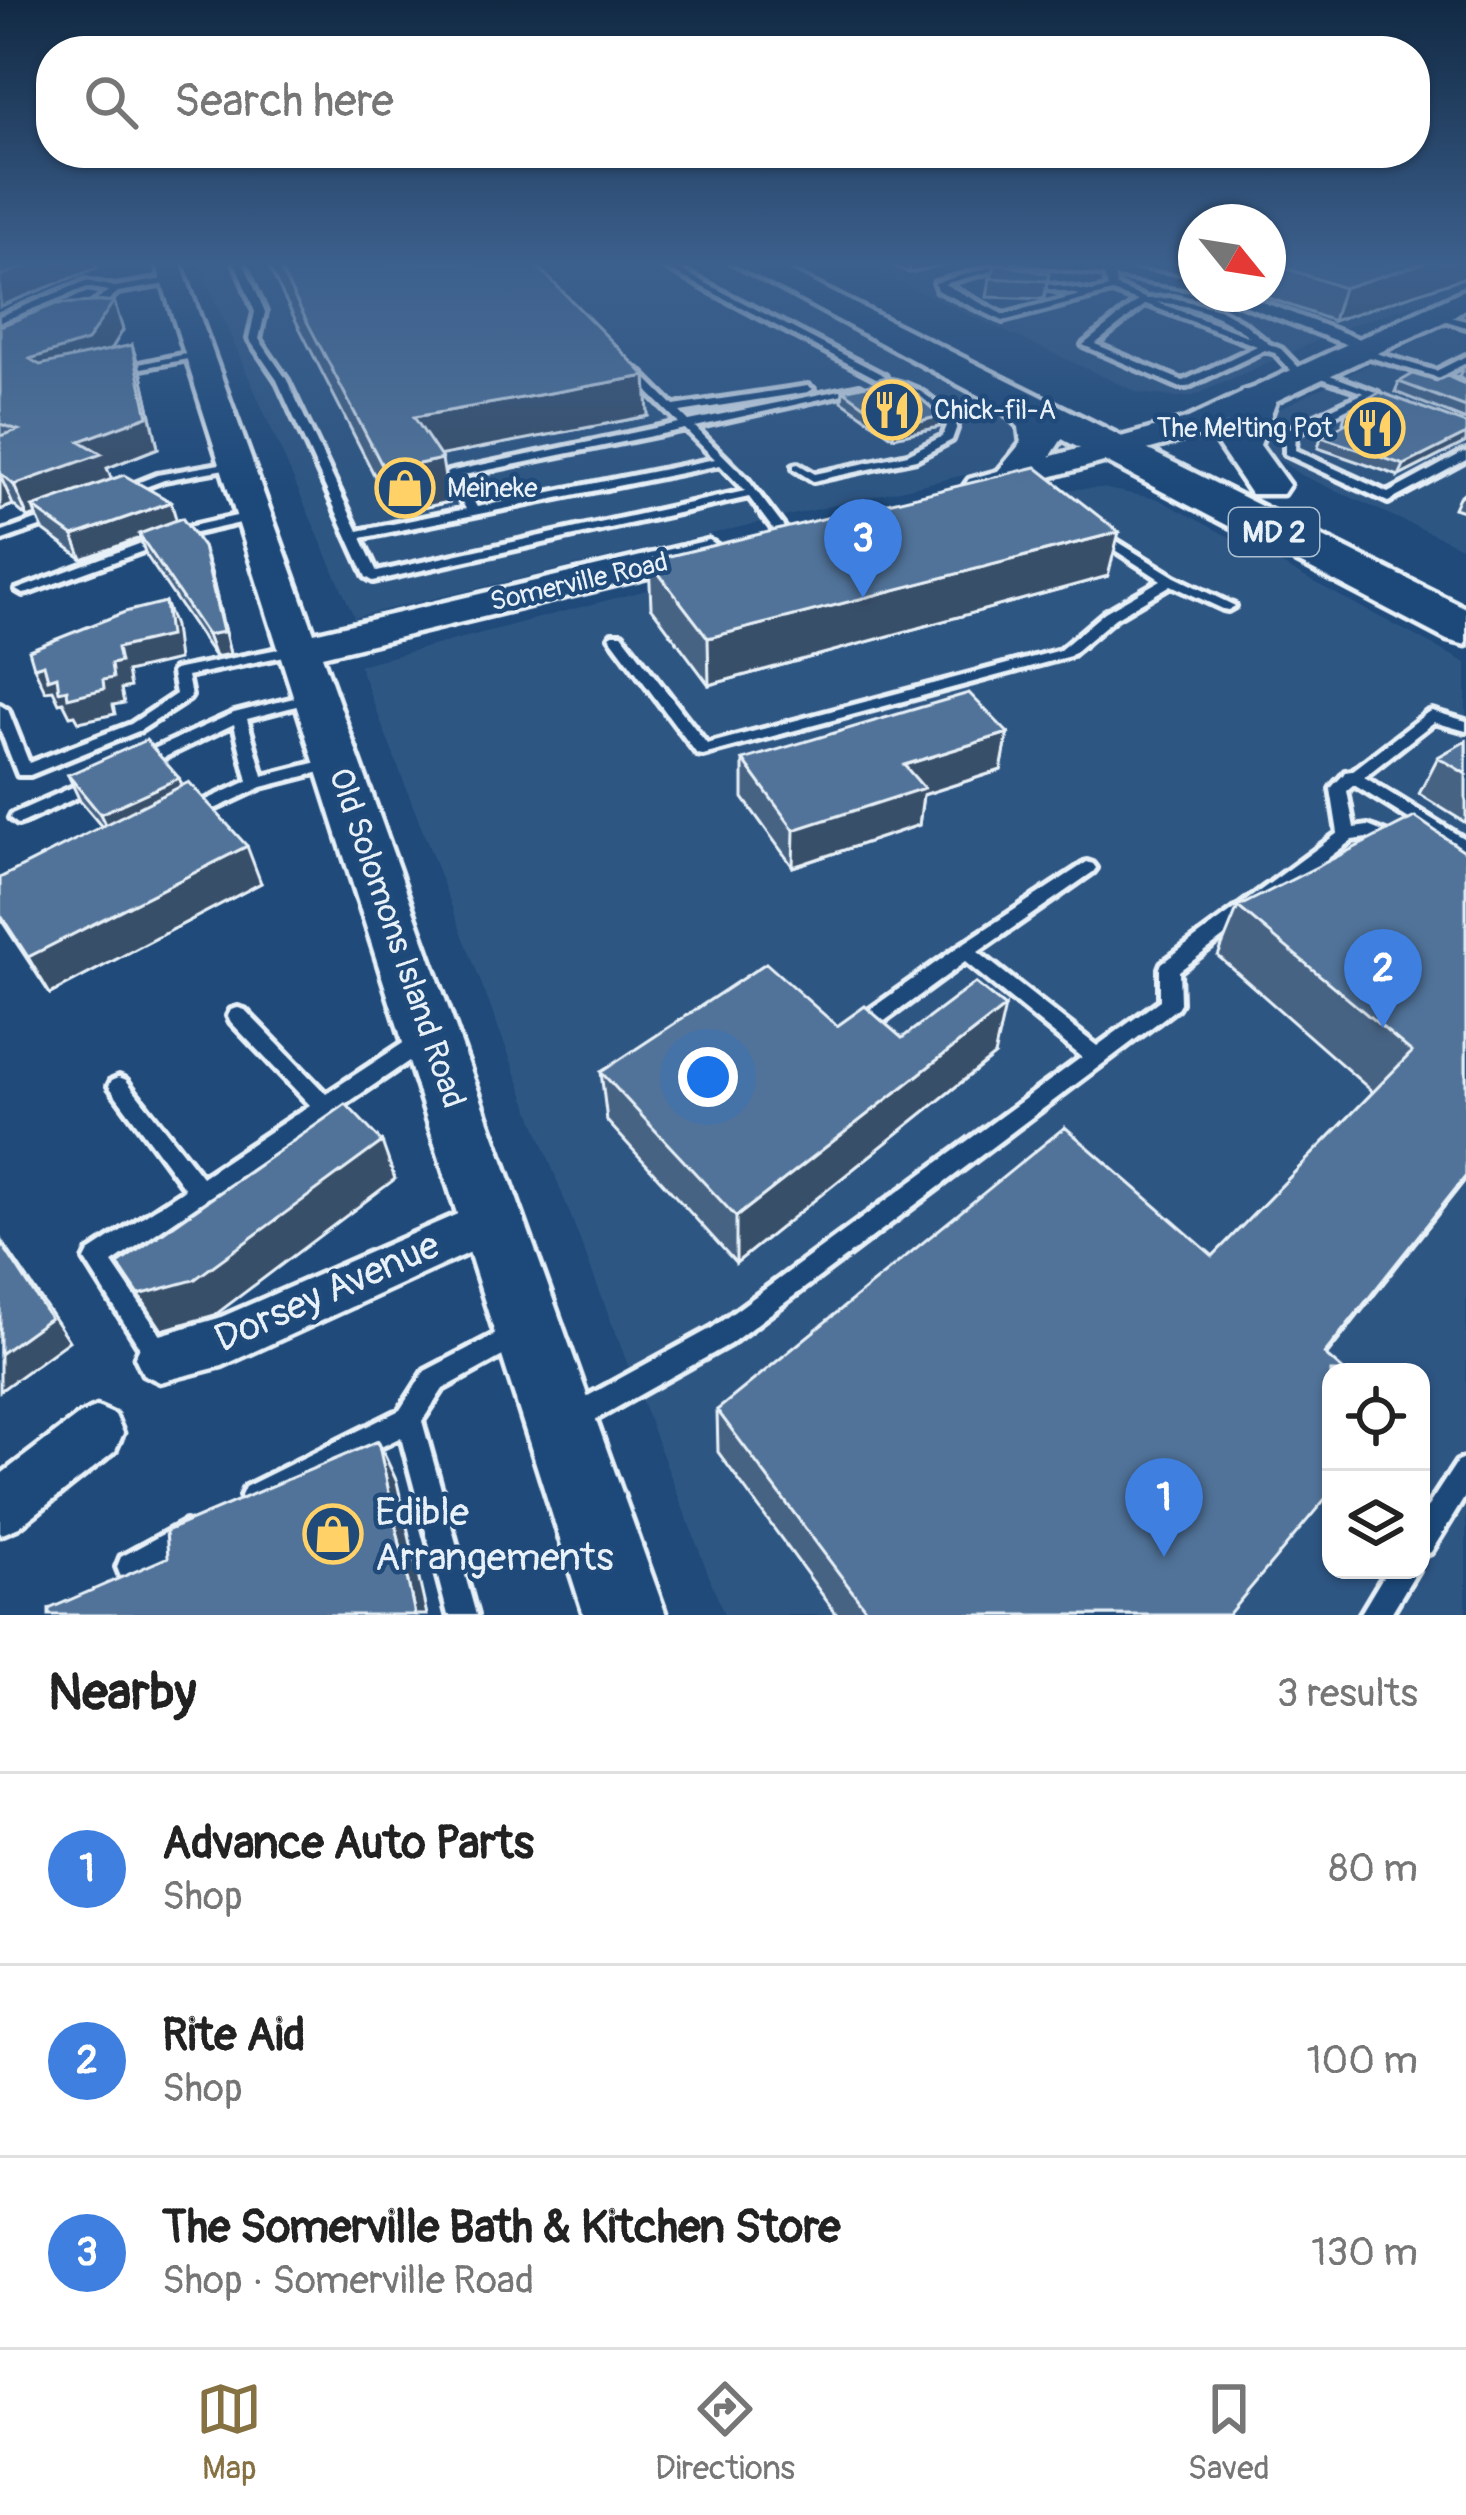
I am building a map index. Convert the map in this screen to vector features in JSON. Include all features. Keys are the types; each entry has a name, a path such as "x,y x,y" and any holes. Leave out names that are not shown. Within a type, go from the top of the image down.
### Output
{"highway":[{"name":"MD 2","path":"894,337 1466,629"},
{"name":"MD 2","path":"955,337 1466,580"},
{"path":"1010,397 1039,423 1042,444 1029,480"},
{"path":"1250,411 1239,445 1268,485"}],"main road":[{"name":"Old Solomons Island Road","path":"194,337 625,1615"},
{"path":"939,496 1029,480 1250,411 1309,375 1397,337"},
{"name":"Somerville Road","path":"307,673 829,523"}],"street":[{"path":"1336,337 1364,348"},
{"name":"Dorsey Avenue","path":"160,1358 222,1342 492,1220"},
{"path":"0,1508 97,1433"}],"lane":[{"path":"254,337 282,380 373,578 752,493"},
{"path":"671,410 880,376 805,337"},
{"path":"1098,337 1088,345 1183,385 1265,346"},
{"path":"1240,337 1278,351 1309,375 1392,400"},
{"path":"1256,337 1265,346"},
{"path":"1364,348 1437,374 1466,390"},
{"path":"112,371 200,354"},
{"path":"1437,374 1466,359"},
{"path":"626,363 752,493 783,534"},
{"path":"473,512 452,474 687,429 890,382 907,386 952,426 940,447 912,458 813,478 798,467"},
{"path":"1291,433 1373,393"},
{"path":"1250,411 1291,433"},
{"path":"1291,433 1289,452 1388,498 1466,455"},
{"path":"356,535 721,461"},
{"path":"101,500 161,477 237,464"},
{"path":"0,537 81,507"},
{"path":"23,590 183,532 254,516"},
{"path":"1080,518 1115,548 1170,580 1228,605"},
{"path":"617,637 703,750 1065,653 1110,615 1170,580"},
{"path":"0,710 24,771 136,727 184,696 179,673 307,673"},
{"path":"18,818 239,716 307,673"},
{"path":"239,716 257,782"},
{"path":"1347,835 1339,789 1351,776 1432,716 1466,726"},
{"path":"171,823 257,782 337,762"},
{"path":"1351,776 1466,848"},
{"path":"561,1425 721,1336 1097,1058 1170,1003 1169,968 1347,835 1367,832 1390,839 1409,853"},
{"path":"868,1022 1087,868"},
{"path":"965,952 1097,1058"},
{"path":"238,1016 324,1106"},
{"path":"160,1358 97,1260 430,1036"},
{"path":"119,1086 200,1190"},
{"path":"131,1567 409,1419 434,1380 529,1329"},
{"path":"409,1419 462,1615"},
{"path":"1430,1528 1466,1471"},
{"path":"1374,1615 1397,1579"}],"shaded area":[{"path":"231,337 870,337 1017,418 1024,447 1007,465 354,617"},
{"path":"1018,337 1325,337 1193,396 1139,393"},
{"path":"1423,337 1466,337 1466,549 1299,474 1260,447 1257,437 1265,419"},
{"path":"1101,488 1158,499 1466,663 1466,1615 724,1615 359,665 1027,491"}],"building":[{"path":"0,337 89,337 30,359 40,365 132,345 148,416 80,441 102,454 14,485 0,473 0,436 18,430 0,424"},
{"path":"315,337 608,337 646,376 414,417 442,459 385,471"},
{"path":"1413,374 1436,381 1447,376 1466,385 1466,407 1399,382"},
{"path":"890,380 903,383 941,416 894,427 843,390"},
{"path":"1380,392 1466,424 1466,434 1404,465 1321,437 1359,416 1346,411"},
{"path":"1036,467 1119,532 708,638 649,561"},
{"path":"124,475 171,502 73,536 33,507"},
{"path":"182,518 203,547 223,632 207,635 139,534"},
{"path":"165,602 169,636 117,648 120,662 111,664 113,678 103,680 104,689 68,698 67,689 59,691 57,676 48,679 44,664 34,667 29,650 125,612"},
{"path":"969,693 1008,733 904,765 924,788 794,830 743,760"},
{"path":"146,740 179,778 100,814 68,775"},
{"path":"1466,741 1466,774 1438,757"},
{"path":"189,782 247,846 28,957 0,914 0,878"},
{"path":"1415,817 1466,852 1466,1176 1324,1354 1334,1363 1322,1363 1322,1503 1228,1615 870,1615 717,1410 1065,1127 1213,1256 1412,1052 1238,907"},
{"path":"766,963 837,1026 865,1006 902,1038 975,983 1005,1007 736,1217 601,1072"},
{"path":"346,1104 382,1142 194,1280 139,1295 118,1264"},
{"path":"0,1241 50,1318 0,1354"},
{"path":"378,1441 415,1615 49,1615 49,1609 168,1557 166,1531"}],"place":[{"name":"Chick-fil-A","path":"892,410"},
{"name":"The Melting Pot","path":"1375,428"},
{"name":"Meineke","path":"405,488"},
{"name":"The Somerville Bath & Kitchen Store","path":"863,598"},
{"name":"Rite Aid","path":"1383,1028"},
{"name":"Edible Arrangements","path":"333,1534"},
{"name":"Advance Auto Parts","path":"1164,1557"}]}
